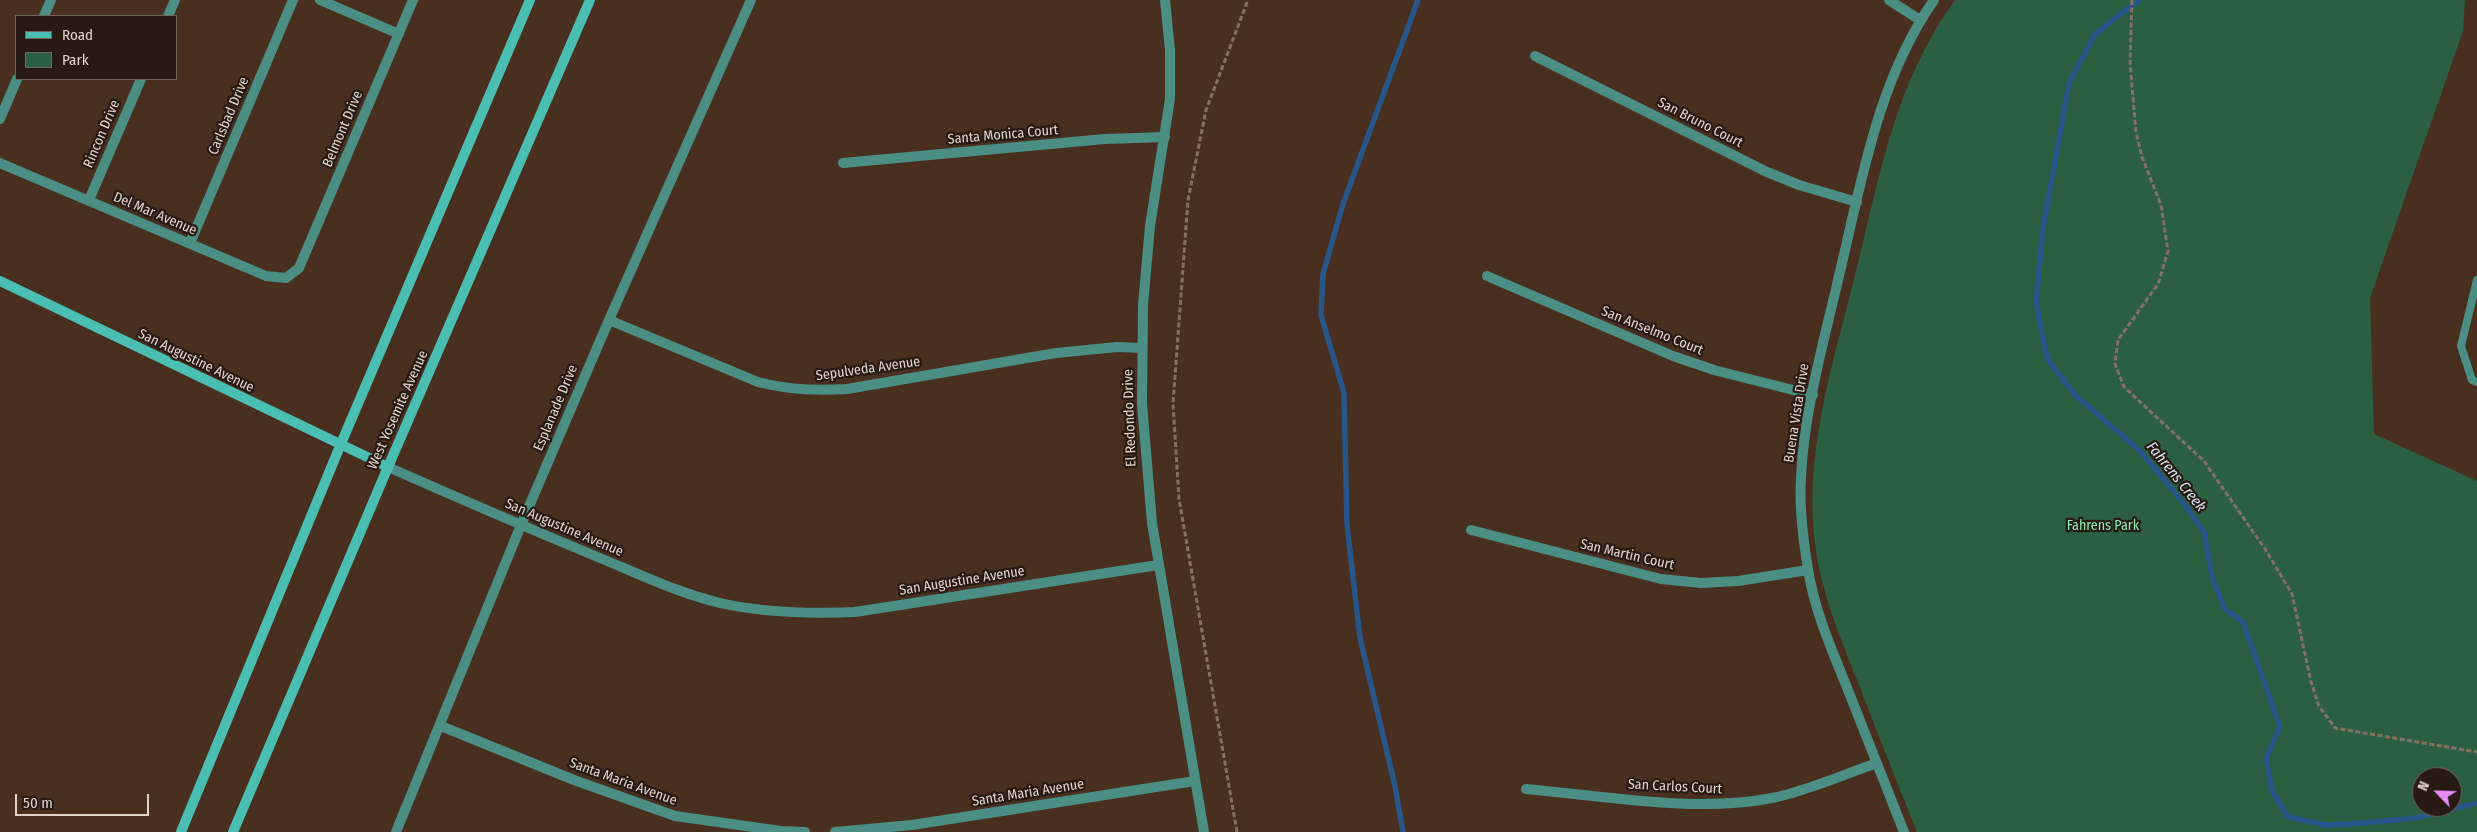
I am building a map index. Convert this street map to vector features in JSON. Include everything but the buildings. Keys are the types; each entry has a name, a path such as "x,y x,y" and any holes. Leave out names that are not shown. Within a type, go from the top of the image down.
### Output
{"main road":[{"path":"181,832 340,446 530,0"},
{"name":"West Yosemite Avenue","path":"233,832 590,0"},
{"name":"San Augustine Avenue","path":"0,281 340,446 388,467"}],"street":[{"path":"44,15 51,0"},
{"path":"168,15 174,0"},
{"name":"Carlsbad Drive","path":"190,243 293,0"},
{"path":"320,0 399,34"},
{"name":"Belmont Drive","path":"299,268 412,0"},
{"name":"Esplanade Drive","path":"396,832 441,726 521,525 609,320 752,0"},
{"name":"El Redondo Drive","path":"1165,0 1171,78 1165,136 1150,226 1142,348 1142,404 1147,484 1158,565 1204,832"},
{"path":"1889,0 1920,20"},
{"name":"Buena Vista Drive","path":"1904,832 1828,640 1815,600 1808,570 1800,508 1800,478 1807,420 1820,355 1885,96 1904,50 1920,20 1934,0"},
{"name":"San Bruno Court","path":"1535,56 1767,172 1799,185 1857,202"},
{"path":"0,119 17,80"},
{"name":"Rincon Drive","path":"89,200 141,80"},
{"name":"Santa Monica Court","path":"843,162 1105,139 1165,136"},
{"name":"Del Mar Avenue","path":"0,163 266,276 286,278 299,268"},
{"name":"San Anselmo Court","path":"1487,276 1673,356 1714,370 1813,395"},
{"name":"Sepulveda Avenue","path":"609,320 758,382 806,391 847,388 1056,353 1117,347 1142,348"},
{"name":"San Augustine Avenue","path":"388,467 675,589 718,602 763,611 809,614 855,612 1158,565"},
{"name":"San Martin Court","path":"1471,530 1661,579 1701,583 1738,581 1808,570"},
{"name":"Santa Maria Avenue","path":"441,726 574,780 675,816 781,832 805,832"},
{"name":"San Carlos Court","path":"1526,789 1696,805 1732,804 1774,798 1877,763"},
{"name":"Santa Maria Avenue","path":"835,832 912,825 1195,780"}],"lane":[{"path":"2477,280 2461,346 2472,380 2477,382"}],"path":[{"path":"1237,832 1179,499 1173,404 1188,200 1206,110 1248,0"},
{"path":"2132,0 2130,63 2136,132 2142,157 2162,205 2168,251 2158,284 2118,340 2115,364 2124,387 2204,461 2265,549 2292,594 2311,682 2319,706 2335,728 2477,752"}],"green space":[{"name":"Fahrens Park","path":"1955,0 2465,0 2463,31 2370,298 2374,434 2477,481 2477,832 1917,832 1846,652 1823,586 1816,551 1813,516 1813,480 1816,446 1829,377 1882,167 1903,98 1917,64 1934,32"}],"waterway":[{"path":"1403,832 1395,786 1360,638 1347,525 1344,393 1321,315 1323,274 1343,204 1418,0"},
{"name":"Fahrens Creek","path":"2139,0 2095,34 2069,83 2043,228 2036,302 2045,350 2049,361 2075,395 2139,450 2182,501 2204,532 2213,581 2225,609 2243,622 2280,727 2266,758 2272,791 2288,817 2326,825 2351,824 2416,818 2477,803"}]}
